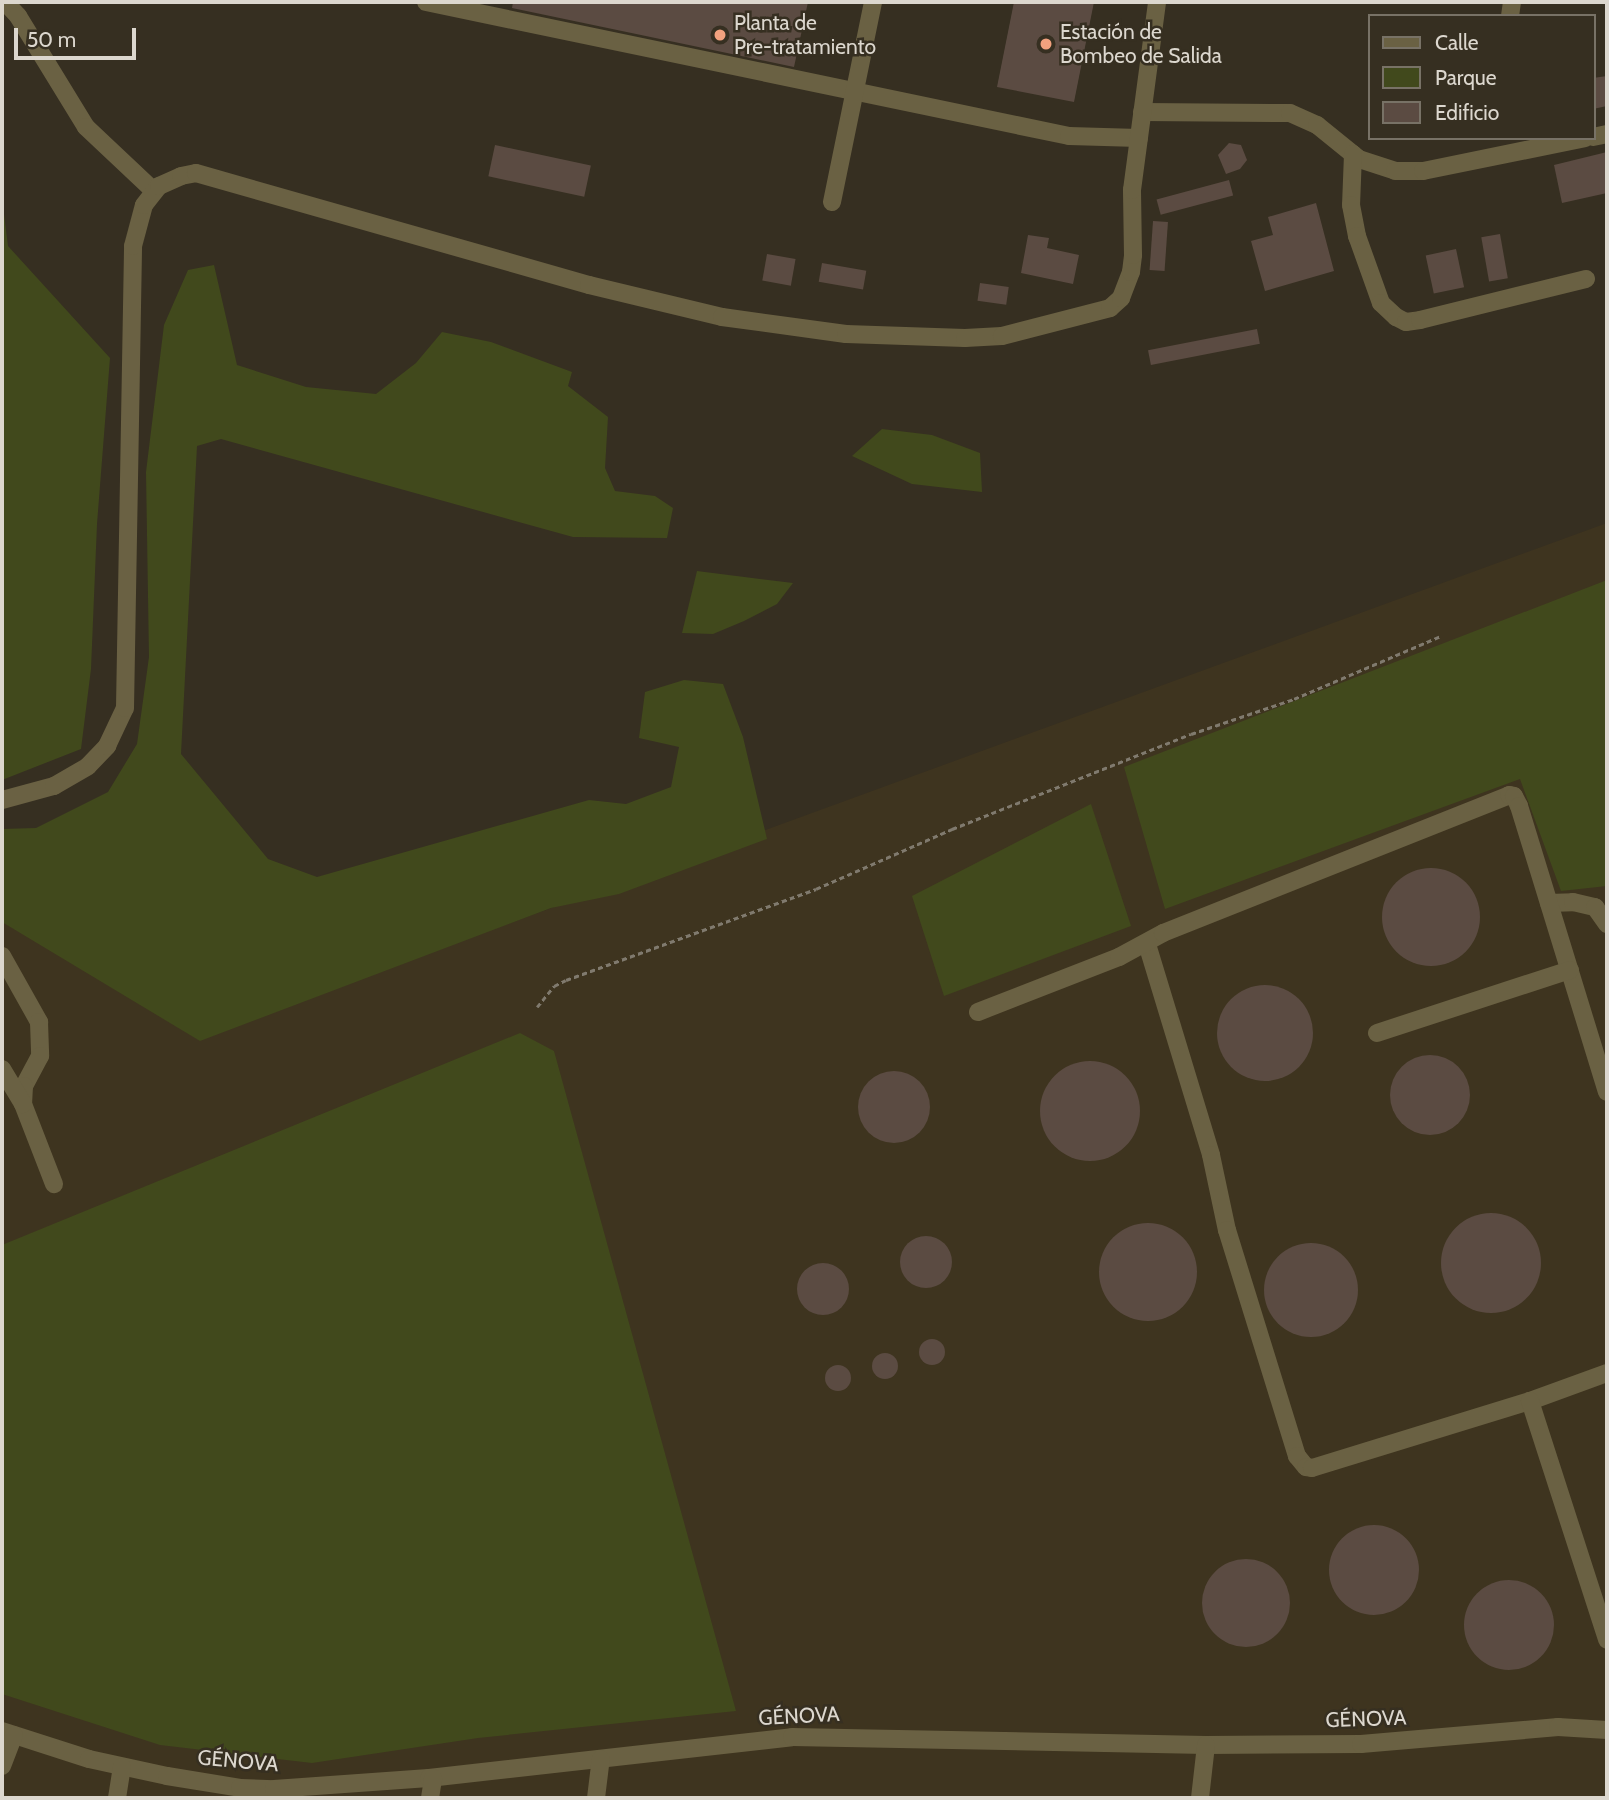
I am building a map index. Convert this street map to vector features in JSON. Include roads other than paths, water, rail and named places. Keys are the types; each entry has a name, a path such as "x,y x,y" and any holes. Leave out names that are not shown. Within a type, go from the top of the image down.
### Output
{"street":[{"path":"5,2 18,16 86,127 155,191"},
{"path":"426,2 1069,136 1139,138"},
{"path":"832,202 873,2"},
{"path":"2,800 54,786 88,766 107,746 125,708 132,246 144,205 159,186 180,176 196,173 589,285 722,317 846,334 965,338 1002,336 1110,308 1121,298 1133,254 1132,190 1157,2"},
{"path":"1142,112 1290,113 1308,119 1371,165 1395,171 1423,171 1509,146 1566,140"},
{"path":"1353,154 1350,205 1357,236 1381,303 1396,317 1406,322 1420,320 1586,279"},
{"path":"978,1012 1147,944 1163,933 1509,795 1514,796 1519,806 1607,1092"},
{"path":"1549,903 1573,902 1595,907 1607,924"},
{"path":"1607,930 1607,940"},
{"path":"1147,944 1211,1156 1227,1230 1297,1456 1306,1467 1312,1468 1530,1401 1607,1373"},
{"path":"2,956 39,1023 42,1040 40,1056 24,1086 23,1104"},
{"path":"1377,1033 1570,970"},
{"path":"2,1069 23,1104 54,1184"},
{"path":"1530,1401 1607,1640"},
{"name":"GÉNOVA","path":"8,1733 122,1766 202,1783 263,1788 433,1778 826,1735 1206,1745 1361,1744 1558,1727 1607,1730"},
{"path":"2,1766 8,1733"},
{"path":"1200,1798 1206,1745"},
{"path":"596,1798 601,1759"},
{"path":"117,1798 122,1766"},
{"path":"430,1798 433,1778"}],"place":[{"name":"Planta de Pre-tratamiento","path":"720,35"},
{"name":"Estación de Bombeo de Salida","path":"1046,44"}]}
